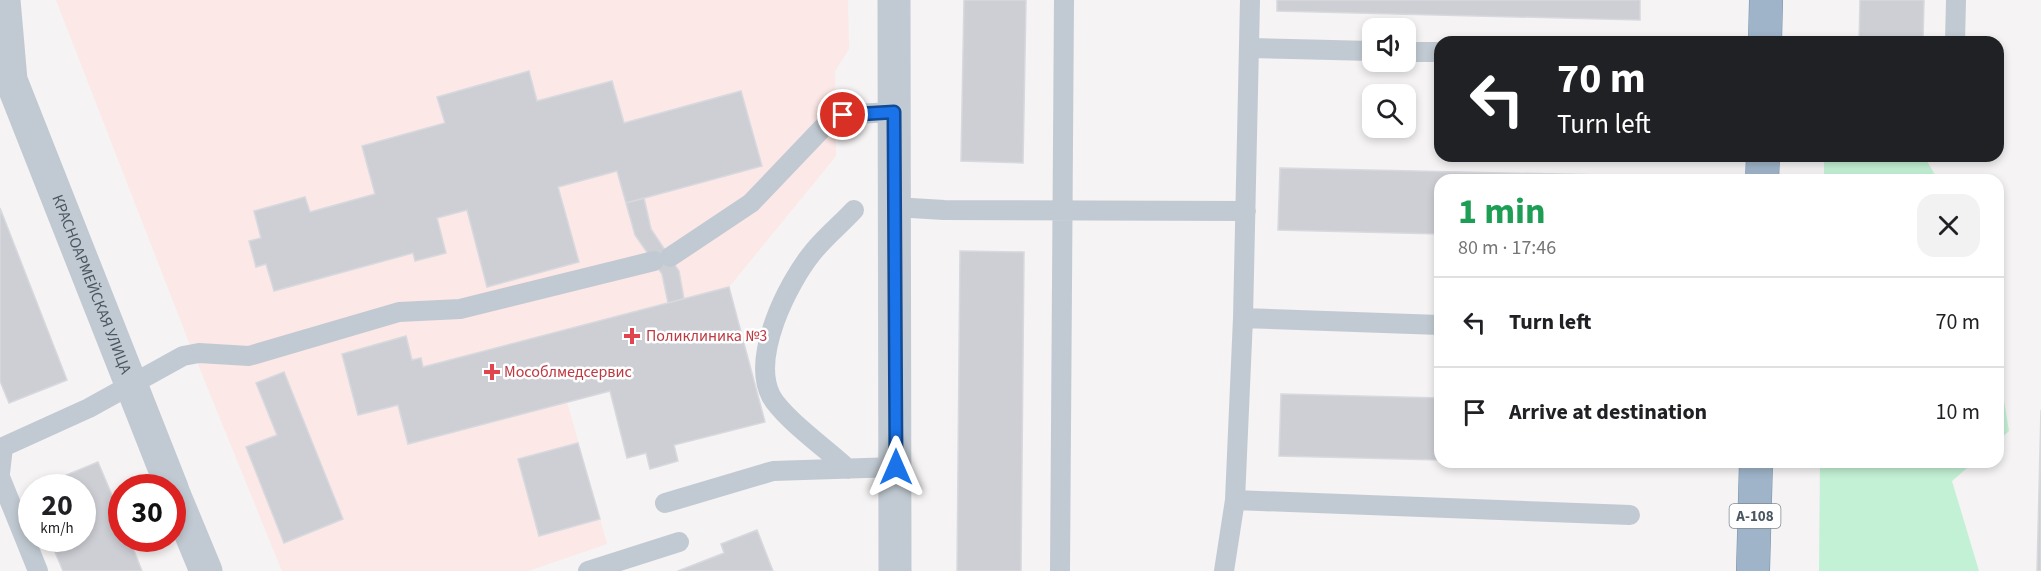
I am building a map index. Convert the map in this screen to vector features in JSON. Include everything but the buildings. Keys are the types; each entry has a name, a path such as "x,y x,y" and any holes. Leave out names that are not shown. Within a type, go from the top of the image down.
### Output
{"highway":[{"path":"1765,36 1766,0"},
{"name":"А-108","path":"1754,571 1756,468"}],"street":[{"name":"КРАСНОАРМЕЙСКАЯ УЛИЦА","path":"3,0 5,75 166,474"},
{"path":"894,0 895,571"},
{"name":"КРАСНОАРМЕЙСКАЯ УЛИЦА","path":"186,522 206,571"}],"lane":[{"path":"1059,571 1064,0"},
{"path":"1224,571 1235,500 1243,318 1250,0"},
{"path":"1955,36 1956,0"},
{"path":"1250,48 1362,51"},
{"path":"1416,51 1434,52"},
{"path":"38,571 0,475 2,443 131,386 183,356 199,353 249,356 399,312 460,309 662,259 752,203 835,115 894,112"},
{"path":"895,207 944,210 1062,208 1246,211"},
{"path":"848,469 782,411 771,396 765,358 779,309 812,253 855,210"},
{"path":"1243,318 1434,325"},
{"path":"666,503 773,471 896,467"},
{"path":"1235,500 1630,515"},
{"path":"588,571 680,542"}],"shaded area":[{"path":"56,0 848,0 849,49 835,71 836,156 729,287 765,422 674,445 678,461 650,469 646,453 627,458 610,391 567,402 607,544 528,571 282,571 187,337"}],"green space":[{"path":"1824,162 1928,162 1934,174 1824,174"},
{"path":"2004,401 2009,431 2004,436"},
{"path":"1820,468 1967,468 1952,481 1979,571 1819,571"}],"place":[{"name":"Поликлиника №3","path":"632,336"},
{"name":"Мособлмедсервис","path":"492,372"}],"route":[{"path":"843,115 894,112 896,467"}]}
